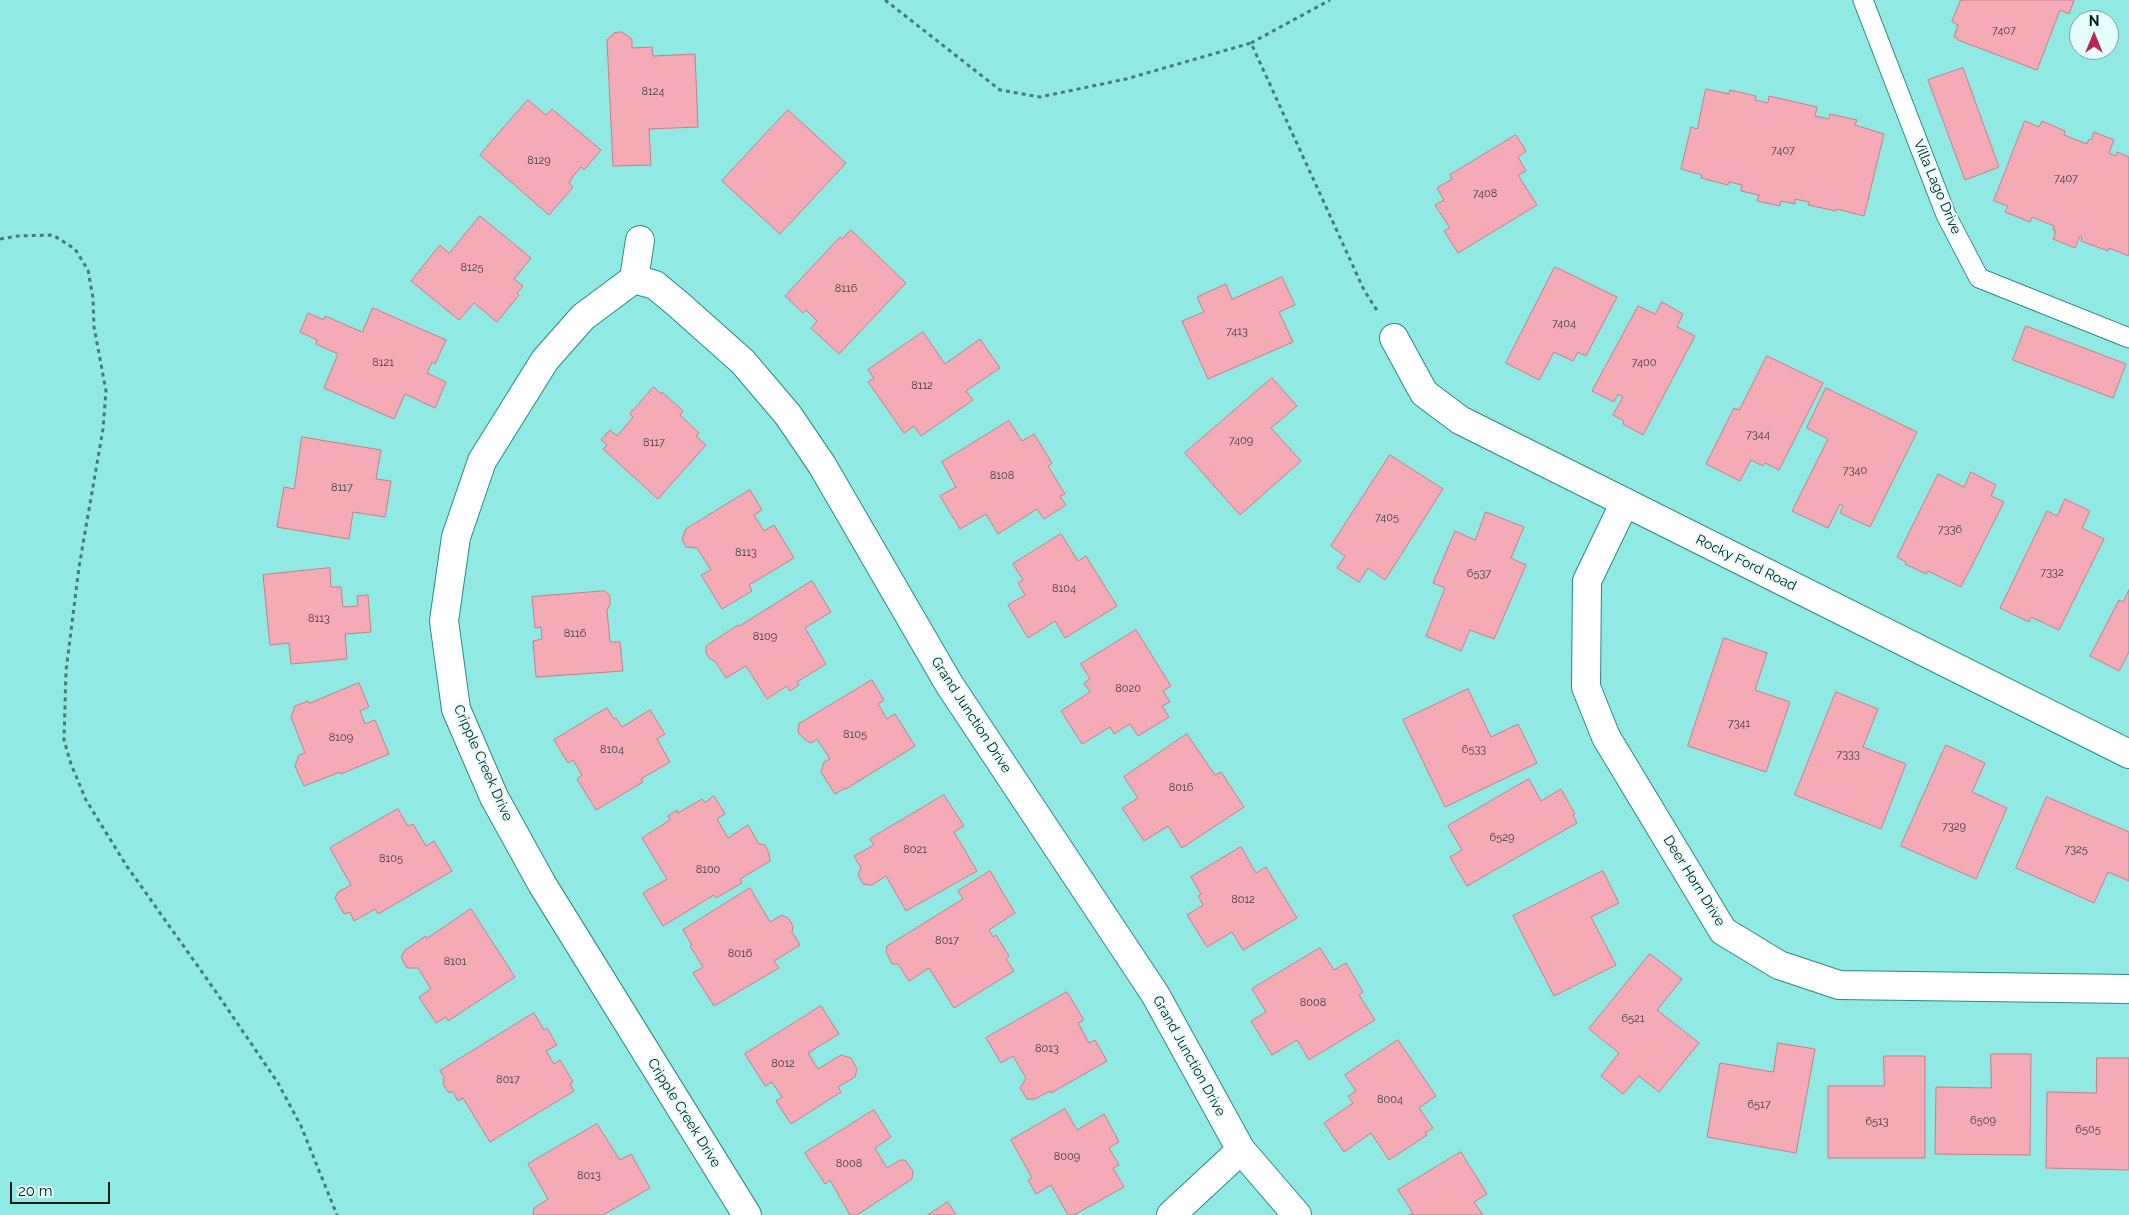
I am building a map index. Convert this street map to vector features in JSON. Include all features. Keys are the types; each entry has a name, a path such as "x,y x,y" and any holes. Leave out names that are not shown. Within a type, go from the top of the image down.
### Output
{"street":[{"path":"634,279 640,240"},
{"name":"Grand Junction Drive","path":"634,279 656,285 744,362 788,415 822,465 950,684 1156,994 1241,1150 1298,1215"},
{"name":"Cripple Creek Drive","path":"634,279 583,317 545,360 482,461 456,537 444,621 456,709 494,797 542,884 747,1215"},
{"name":"Rocky Ford Road","path":"1394,338 1424,393 1460,420 2129,754"},
{"name":"Deer Horn Drive","path":"1625,502 1587,581 1586,687 1606,737 1723,931 1779,965 1839,985 2129,989"},
{"path":"1171,1215 1241,1150"}],"lane":[{"name":"Villa Lago Drive","path":"1863,0 1946,215 1980,278 2129,338"}],"path":[{"path":"884,0 1000,90 1040,98 1126,79 1251,42 1330,0"},
{"path":"1251,42 1364,290 1394,338"},
{"path":"0,239 18,236 53,235 75,249 88,270 93,298 94,327 106,392 104,429 79,567 67,662 64,740 71,764 86,800 126,865 225,1004 278,1083 301,1126 337,1215"}],"building":[{"path":"1961,0 2074,0 2069,14 2060,10 2037,70 1958,40 1954,37 1958,25 1952,22"},
{"path":"622,32 632,39 632,48 652,47 653,56 695,54 698,127 649,129 651,165 613,166 607,40 614,33"},
{"path":"1963,68 1999,167 1965,180 1928,80"},
{"path":"1706,89 1729,94 1730,90 1756,96 1755,100 1768,103 1769,96 1817,107 1815,116 1829,119 1830,114 1857,120 1855,125 1884,134 1864,216 1837,209 1836,211 1808,205 1809,202 1795,199 1795,204 1781,201 1780,206 1757,201 1759,195 1741,191 1742,185 1729,182 1728,185 1701,178 1702,175 1681,169 1691,127 1697,129"},
{"path":"528,100 546,115 552,109 601,150 584,170 581,167 574,175 569,183 573,187 549,215 480,155"},
{"path":"788,110 846,163 780,234 722,181"},
{"path":"2025,121 2039,127 2042,121 2065,131 2064,135 2087,144 2094,132 2114,140 2109,153 2116,156 2117,152 2129,157 2129,256 2109,248 2108,251 2081,241 2082,237 2080,236 2075,248 2053,239 2056,231 2053,230 2054,226 2032,217 2030,222 2005,212 2008,206 1994,201"},
{"path":"1516,135 1526,151 1518,157 1526,171 1518,175 1537,205 1458,253 1444,231 1450,228 1435,205 1444,200 1437,188 1452,179 1450,175"},
{"path":"480,216 531,258 514,279 523,286 517,293 519,295 497,322 474,303 459,320 411,281 440,245 449,253"},
{"path":"851,230 906,283 839,354 811,328 817,321 806,310 803,313 785,296 840,237 842,239"},
{"path":"1555,267 1617,297 1586,356 1578,352 1573,361 1554,352 1539,380 1506,363"},
{"path":"1282,277 1295,305 1279,312 1293,342 1208,379 1182,321 1204,312 1197,297 1226,284 1232,299"},
{"path":"1662,302 1683,314 1677,327 1695,336 1643,435 1623,424 1624,421 1613,415 1623,397 1618,394 1614,402 1592,391 1638,306 1655,314"},
{"path":"373,308 446,340 435,364 432,362 427,373 446,382 435,408 405,394 394,419 324,388 338,354 316,344 317,340 300,332 308,313 324,320 325,316 362,332"},
{"path":"2026,326 2126,364 2113,398 2013,360"},
{"path":"923,332 945,364 980,339 1000,368 966,391 973,400 921,436 914,426 904,433 868,382 874,378 868,370"},
{"path":"1767,356 1823,383 1779,470 1765,463 1763,466 1751,460 1740,481 1706,464 1734,408 1739,410"},
{"path":"1272,378 1297,406 1271,428 1301,461 1240,515 1185,453"},
{"path":"654,387 683,411 680,415 699,433 696,436 706,445 658,499 603,449 607,445 601,440 610,430 617,436 633,417 630,414"},
{"path":"1826,388 1917,432 1870,527 1840,513 1843,506 1840,504 1828,528 1792,511 1828,439 1807,428"},
{"path":"1009,421 1022,441 1034,434 1052,463 1048,466 1065,494 1060,496 1066,505 1044,519 1037,509 998,534 986,514 960,529 940,496 956,487 942,462"},
{"path":"302,437 381,450 376,479 391,481 385,517 353,512 349,539 277,527 284,487 294,489"},
{"path":"1390,455 1443,489 1385,580 1368,568 1359,582 1337,568 1345,556 1331,546"},
{"path":"1971,472 1996,485 1991,496 2004,502 1961,587 1928,571 1926,574 1905,564 1906,562 1897,557 1938,474 1964,487"},
{"path":"750,490 762,510 754,515 764,531 774,525 794,558 749,585 752,591 722,609 701,575 711,570 697,548 686,547 682,539 686,529"},
{"path":"2065,499 2090,511 2082,528 2104,539 2059,630 2031,617 2029,622 2000,608 2047,511 2057,516"},
{"path":"1486,512 1524,527 1511,558 1526,565 1494,639 1470,630 1461,651 1426,636 1445,588 1433,583 1455,531 1475,540"},
{"path":"1061,534 1078,561 1086,556 1117,606 1065,638 1055,621 1028,638 1008,605 1025,595 1018,583 1023,580 1013,564"},
{"path":"330,568 331,587 341,587 343,607 358,606 357,596 368,595 371,632 345,634 347,659 291,664 289,643 270,645 263,575"},
{"path":"812,581 831,612 805,628 826,664 797,682 799,685 790,691 787,686 767,699 746,666 726,678 715,661 710,659 706,653 706,646"},
{"path":"2129,590 2129,652 2119,671 2090,656 2119,600 2123,602"},
{"path":"605,591 610,596 610,605 607,610 610,642 620,642 623,671 536,677 533,641 542,639 541,627 535,628 532,597"},
{"path":"1136,630 1171,686 1163,691 1170,702 1162,706 1169,717 1138,736 1130,724 1114,734 1110,727 1082,744 1061,711 1090,692 1084,683 1090,679 1081,664"},
{"path":"1724,638 1767,653 1755,690 1790,702 1766,772 1688,746"},
{"path":"872,680 884,700 878,704 887,719 895,714 915,746 835,794 821,772 824,762 830,759 817,739 811,743 804,739 798,732 799,724"},
{"path":"359,683 369,707 360,711 365,724 375,720 389,754 341,774 340,772 304,786 295,766 299,755 305,753 291,717 295,706 308,701 309,703"},
{"path":"1468,689 1491,737 1518,724 1537,763 1445,807 1403,720"},
{"path":"1836,692 1878,709 1863,747 1906,764 1881,829 1795,795"},
{"path":"607,708 622,727 650,710 665,734 657,739 670,762 641,779 643,782 596,810 577,779 582,775 573,760 568,763 554,740"},
{"path":"1187,734 1215,775 1221,772 1244,807 1182,848 1168,826 1144,841 1122,808 1138,798 1124,777"},
{"path":"1946,745 1985,763 1972,792 2007,808 1976,879 1901,846"},
{"path":"1529,779 1541,801 1561,789 1575,814 1573,815 1577,823 1467,886 1450,857 1462,850 1448,826"},
{"path":"944,795 964,826 954,832 977,871 906,911 886,876 872,885 863,884 858,875 861,868 854,856 874,845 870,839"},
{"path":"714,796 725,814 717,819 728,838 748,825 759,844 765,845 770,861 740,879 742,883 716,898 714,895 663,926 643,893 667,879 642,838 670,820 668,816 677,810 678,813 702,799 705,802"},
{"path":"2047,797 2129,832 2129,881 2108,872 2094,903 2016,868"},
{"path":"398,809 408,826 413,824 426,846 434,841 452,871 378,914 375,909 354,921 350,912 344,914 335,898 338,892 351,885 330,848"},
{"path":"1241,847 1256,873 1266,867 1297,918 1243,950 1232,932 1207,947 1187,915 1203,905 1198,896 1201,894 1191,877"},
{"path":"990,871 1015,913 989,930 993,937 996,935 1009,956 1006,959 1014,971 954,1008 929,968 909,981 898,964 892,964 886,952 887,946 963,899 958,891"},
{"path":"1603,871 1619,903 1591,917 1616,965 1554,996 1513,916"},
{"path":"750,888 770,922 782,915 789,919 793,926 792,932 800,945 774,961 779,968 714,1006 693,973 703,967 683,930"},
{"path":"471,909 515,977 448,1021 446,1017 436,1023 419,997 431,989 418,968 407,968 401,957 405,950"},
{"path":"1320,948 1334,970 1346,963 1363,992 1359,995 1375,1020 1309,1060 1297,1040 1272,1055 1251,1021 1266,1012 1252,989"},
{"path":"1650,954 1682,979 1657,1010 1699,1043 1659,1092 1639,1076 1623,1094 1601,1076 1619,1053 1589,1029"},
{"path":"1067,992 1084,1020 1078,1023 1089,1043 1095,1040 1107,1061 1051,1093 1050,1091 1035,1099 1027,1099 1020,1088 1026,1078 1013,1056 1001,1063 986,1038"},
{"path":"821,1006 839,1034 808,1053 818,1069 841,1055 851,1058 857,1069 855,1077 838,1087 841,1092 791,1124 776,1101 782,1097 772,1082 765,1086 745,1054"},
{"path":"534,1013 544,1030 547,1028 557,1045 546,1051 554,1064 560,1060 573,1082 570,1084 574,1091 490,1142 463,1098 458,1101 453,1092 448,1092 443,1084 444,1077 440,1071"},
{"path":"1398,1040 1436,1096 1419,1108 1433,1128 1425,1133 1427,1135 1389,1160 1371,1133 1344,1152 1324,1123 1353,1103 1348,1096 1356,1091 1345,1075"},
{"path":"1778,1043 1815,1049 1796,1153 1707,1137 1720,1063 1773,1072"},
{"path":"1991,1054 2031,1054 2030,1155 1935,1154 1936,1087 1991,1088"},
{"path":"1884,1056 1925,1056 1925,1158 1828,1158 1828,1086 1884,1086"},
{"path":"2097,1058 2129,1058 2129,1170 2046,1168 2047,1092 2096,1093"},
{"path":"1065,1109 1077,1130 1104,1114 1119,1142 1109,1148 1119,1165 1113,1168 1124,1187 1074,1215 1068,1215 1051,1185 1036,1194 1028,1180 1032,1178 1011,1140"},
{"path":"874,1110 891,1137 875,1148 887,1168 900,1160 905,1160 913,1171 912,1179 857,1215 850,1215 830,1180 825,1184 805,1153"},
{"path":"597,1124 620,1160 631,1154 650,1188 603,1215 533,1215 534,1208 548,1199 528,1164"},
{"path":"1461,1152 1487,1194 1474,1202 1483,1215 1409,1215 1413,1213 1398,1190"},
{"path":"948,1202 956,1215 928,1215"}]}
